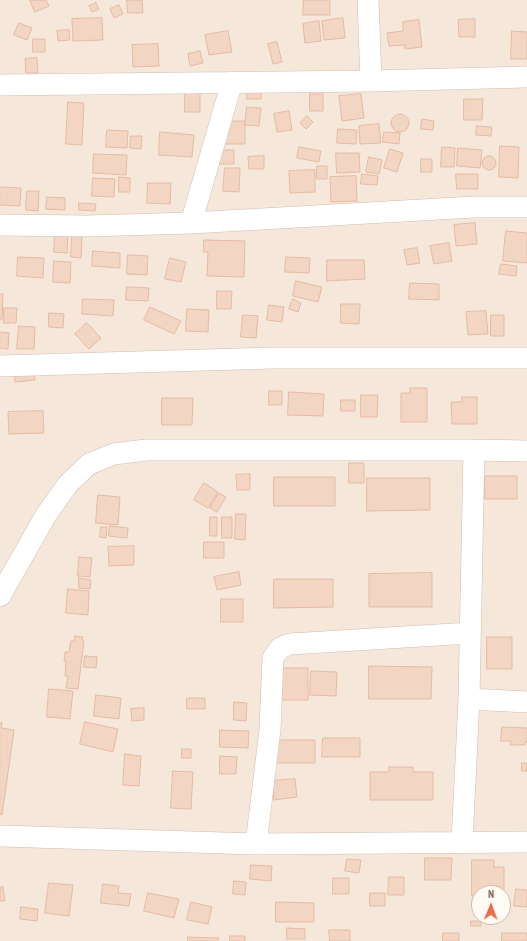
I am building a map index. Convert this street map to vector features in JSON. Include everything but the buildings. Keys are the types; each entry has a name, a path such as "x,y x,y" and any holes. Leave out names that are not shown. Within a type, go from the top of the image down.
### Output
{"street":[{"path":"368,0 371,81"},
{"path":"0,85 371,81 527,77"},
{"path":"191,222 232,82"},
{"path":"0,225 87,226 474,207 527,207"},
{"path":"0,366 273,358 527,358"},
{"path":"0,596 46,515 68,484 89,464 114,454 146,450 527,451"},
{"path":"462,842 469,699 474,450"},
{"path":"256,844 270,730 273,658 280,648 290,644 470,633"},
{"path":"469,699 527,702"},
{"path":"0,836 256,844 527,842"}],"shaded area":[{"path":"0,0 527,0 527,941 0,941"}]}
